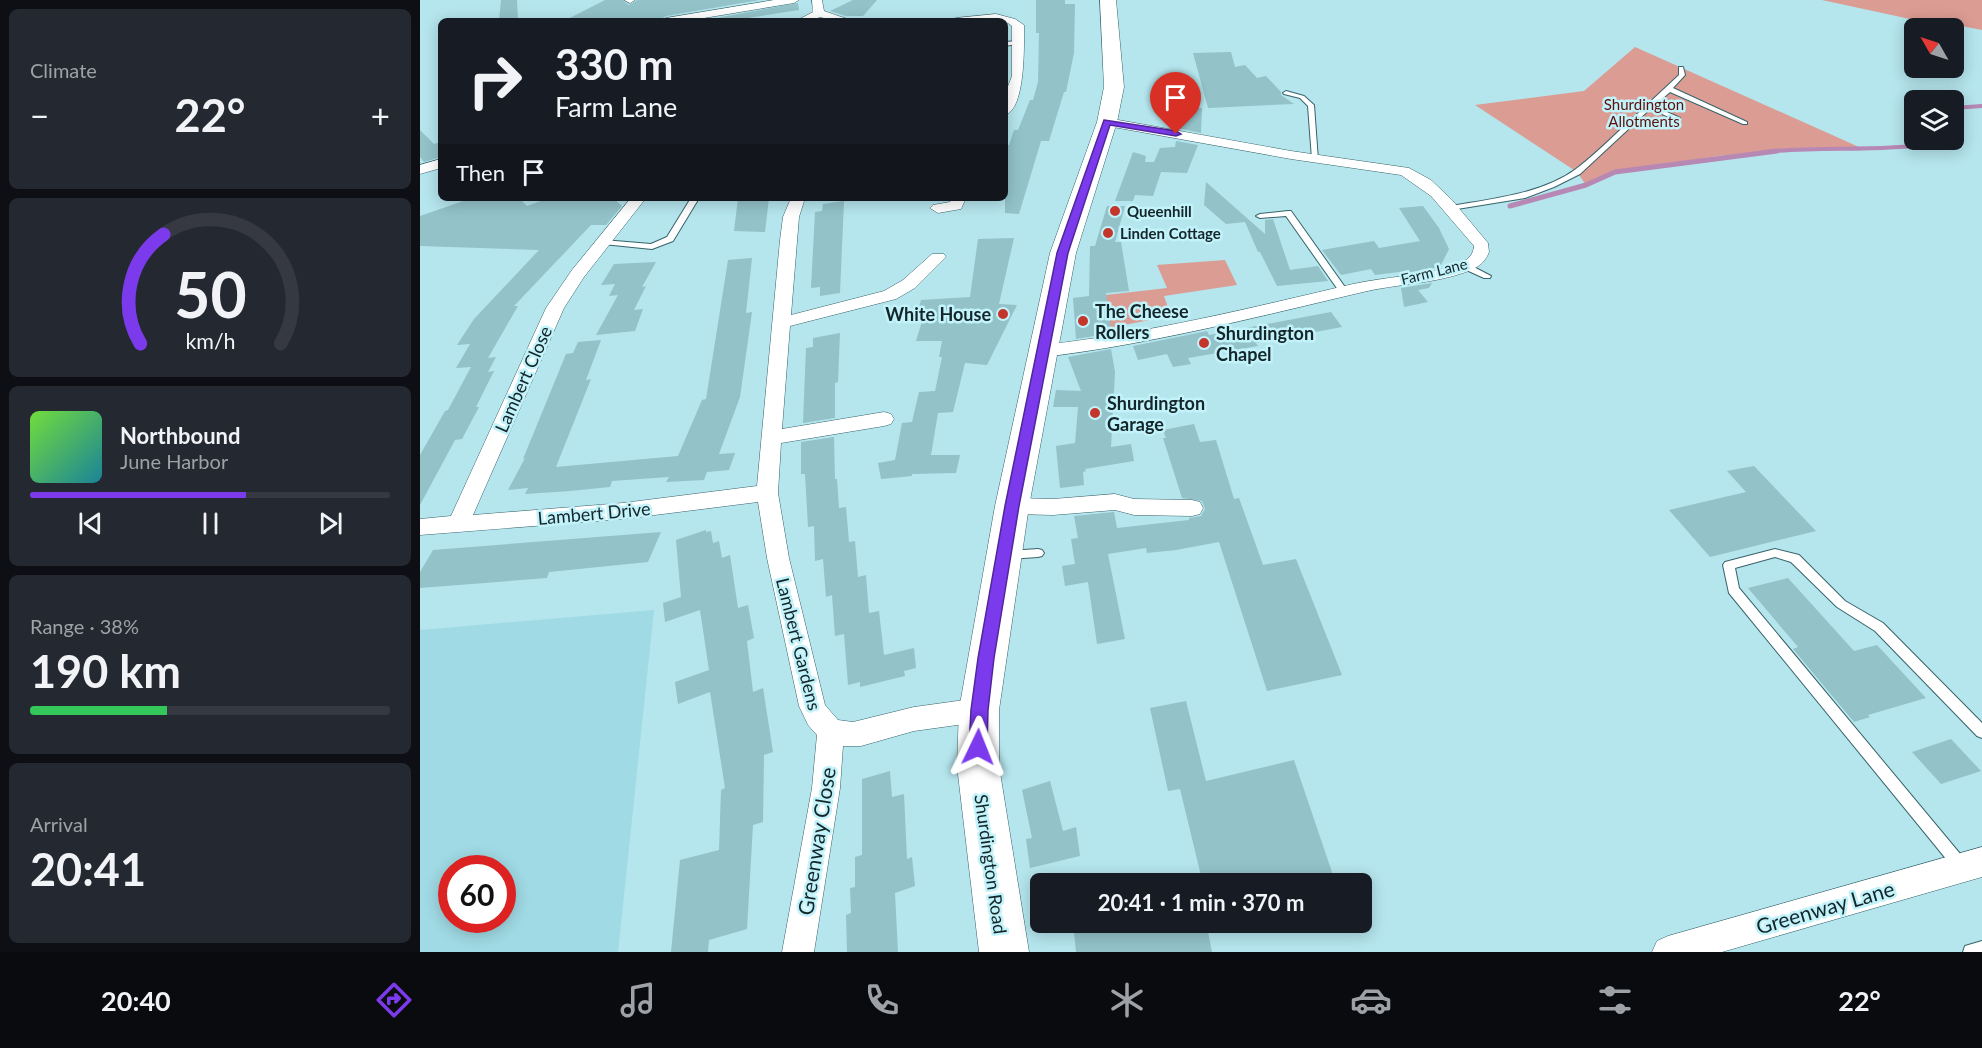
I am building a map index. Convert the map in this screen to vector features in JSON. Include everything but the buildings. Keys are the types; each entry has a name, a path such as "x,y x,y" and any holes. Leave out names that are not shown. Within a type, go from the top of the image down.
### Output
{"main road":[{"name":"Shurdington Road","path":"1004,952 978,766 979,710 1012,506 1063,253 1107,122 1114,78 1108,0"}],"street":[{"path":"684,18 794,0"},
{"path":"817,0 819,13"},
{"path":"808,18 819,13 836,18"},
{"path":"1010,21 1022,15"},
{"path":"1008,103 1018,76 1019,43 1018,25 1010,21"},
{"name":"Farm Lane","path":"1044,351 1465,266 1480,256 1482,246 1464,220 1421,179 1404,171 1316,159 1107,122"},
{"path":"420,170 438,164"},
{"name":"Lambert Close","path":"458,524 555,308 603,242 637,201"},
{"name":"Lambert Gardens","path":"797,201 791,217 767,494 778,558 812,706 816,717 831,730 847,735 915,719 979,710"},
{"path":"939,208 958,202 976,205"},
{"path":"781,323 890,295 904,288 938,257"},
{"path":"771,438 884,419"},
{"name":"Lambert Drive","path":"420,527 623,511 767,494"},
{"path":"1012,506 1053,507 1115,502 1134,507 1192,507"},
{"name":"Greenway Close","path":"798,952 826,788 831,730"},
{"name":"Greenway Lane","path":"1668,952 1972,865"}],"lane":[{"path":"1008,44 1019,43"},
{"path":"1451,208 1522,196 1577,172 1669,89 1682,75 1681,69"},
{"path":"1669,89 1745,123"},
{"path":"1286,93 1302,97 1311,105 1316,159"},
{"path":"1648,106 1678,119"},
{"path":"603,242 652,247 670,239 693,201"},
{"path":"1260,216 1288,213 1344,292"},
{"path":"1465,266 1487,276"},
{"path":"1004,555 1038,553"},
{"path":"1972,865 1733,590 1729,566 1775,553 1795,558 1841,604 1879,627 1982,732"},
{"path":"1971,952 1982,949"}],"shaded area":[{"path":"654,610 618,952 420,952 420,630"}],"green space":[{"path":"1822,0 1982,0 1982,30 1964,27 1964,18 1905,18"},
{"name":"Shurdington Allotments","path":"1635,47 1859,147 1802,148 1718,156 1615,172 1586,185 1577,172 1475,105 1584,91"},
{"path":"1225,260 1237,285 1164,296 1171,316 1092,331 1106,295 1167,288 1157,265"}],"waterway":[{"path":"1964,107 1982,106"},
{"path":"1775,151 1904,146"},
{"path":"1510,206 1586,185 1615,172 1775,151"},
{"path":"1765,152 1775,151"}],"place":[{"name":"Queenhill","path":"1115,211"},
{"name":"Linden Cottage","path":"1108,233"},
{"name":"White House","path":"1003,314"},
{"name":"The Cheese Rollers","path":"1083,321"},
{"name":"Shurdington Chapel","path":"1204,343"},
{"name":"Shurdington Garage","path":"1095,413"}],"route":[{"path":"978,747 979,710 986,658 1012,506 1063,253 1107,122 1176,134"}]}
